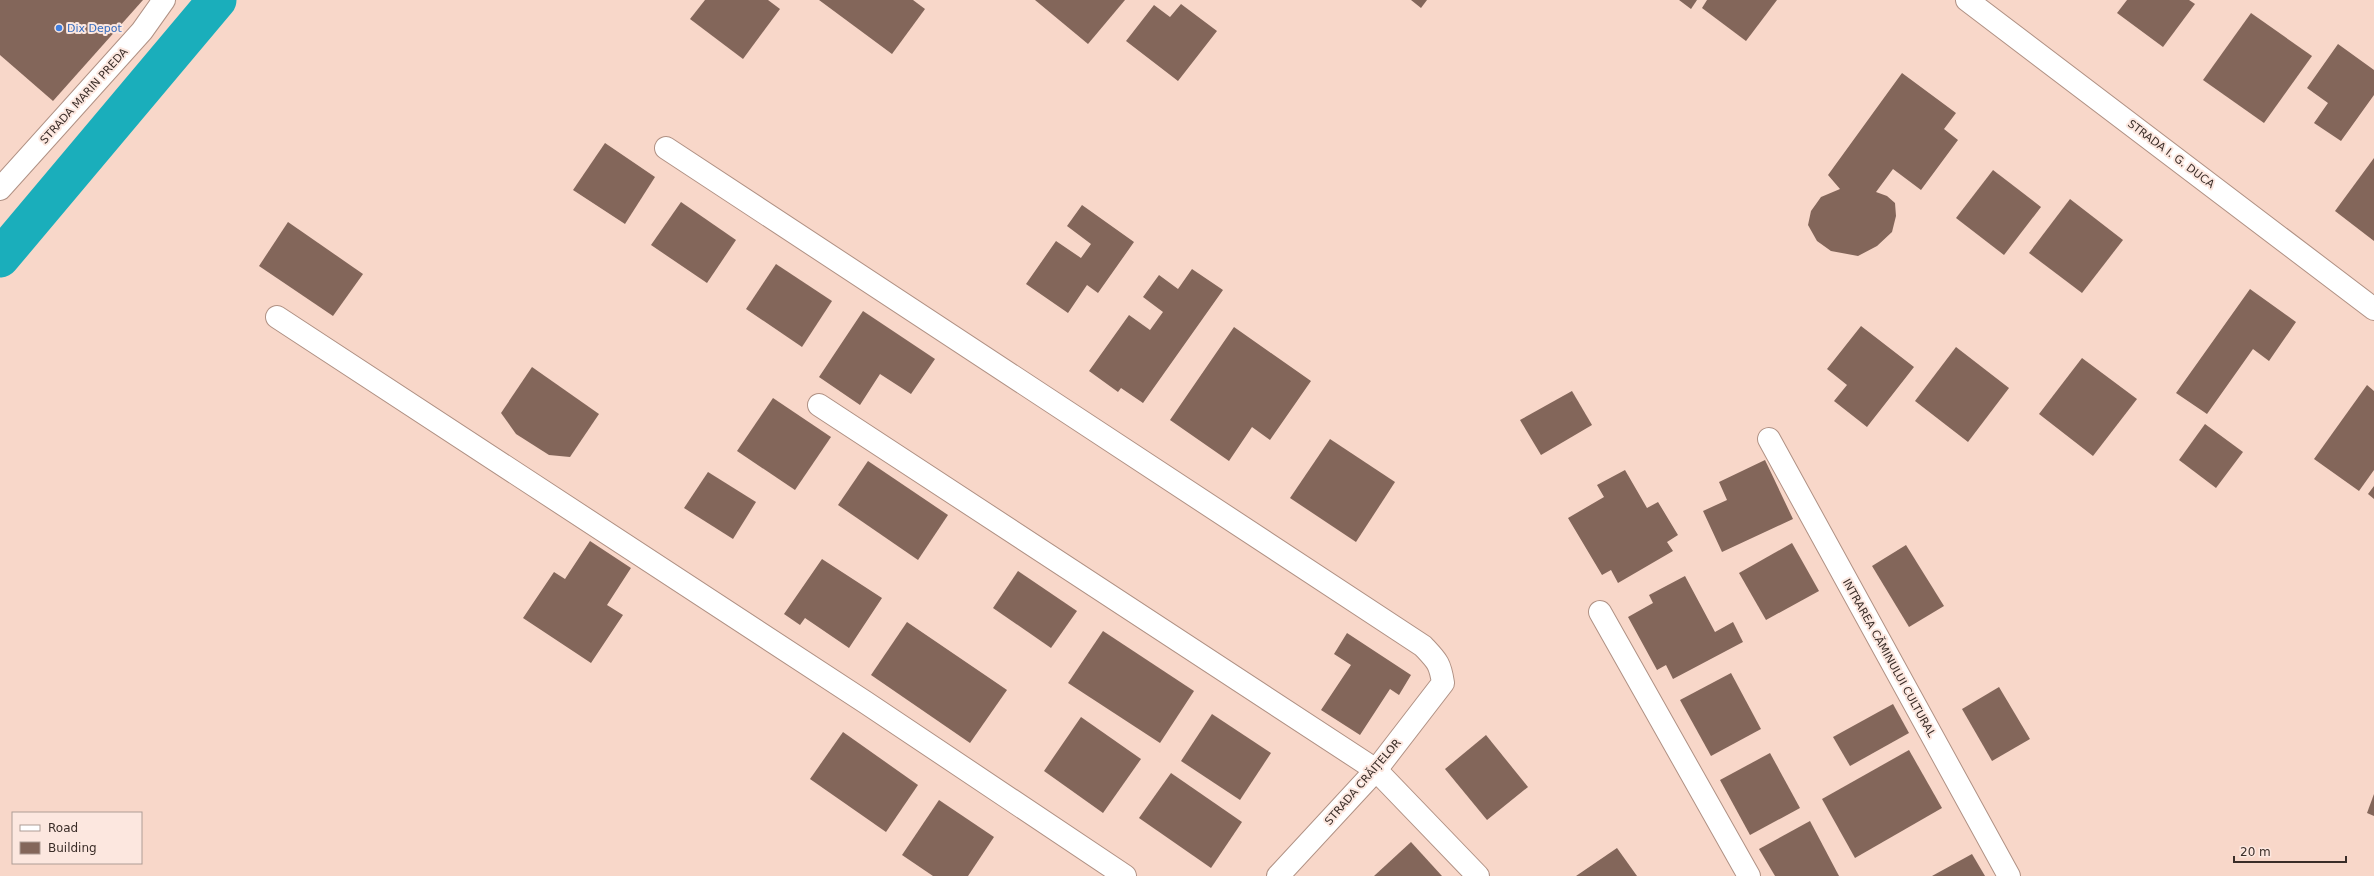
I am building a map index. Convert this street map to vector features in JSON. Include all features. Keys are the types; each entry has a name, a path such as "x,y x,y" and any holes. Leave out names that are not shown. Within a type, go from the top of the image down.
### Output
{"street":[{"name":"STRADA MARIN PREDA","path":"0,189 132,43 164,0"},
{"name":"STRADA I. G. DUCA","path":"1967,0 2374,309"},
{"name":"STRADA CRĂIȚELOR","path":"666,148 1423,646 1440,666 1443,683 1376,770 1278,876"},
{"path":"277,317 865,702 1125,876"},
{"path":"819,405 1376,770 1478,876"},
{"name":"INTRAREA CĂMINULUI CULTURAL","path":"1769,439 2009,876"},
{"path":"1600,612 1749,876"}],"building":[{"name":"Dix Depot","path":"0,0 143,0 53,101 0,55"},
{"path":"705,0 768,0 780,9 743,59 690,19"},
{"path":"819,0 913,0 925,9 892,54"},
{"path":"1035,0 1125,0 1088,44"},
{"path":"1411,0 1427,0 1421,8"},
{"path":"1679,0 1697,0 1691,9"},
{"path":"1707,0 1777,0 1746,41 1702,8"},
{"path":"2127,0 2189,0 2195,4 2163,47 2117,13"},
{"path":"1181,4 1217,31 1178,81 1126,41 1154,5 1170,17"},
{"path":"2251,13 2312,56 2264,123 2203,80"},
{"path":"2338,44 2374,70 2374,95 2341,141 2314,123 2328,103 2307,88"},
{"path":"1902,73 1956,113 1944,129 1958,140 1921,190 1893,169 1876,192 1887,196 1895,203 1896,216 1892,232 1877,246 1858,256 1831,251 1817,241 1808,225 1811,211 1821,197 1840,189 1828,175"},
{"path":"605,143 655,177 625,224 573,190"},
{"path":"2374,158 2374,241 2335,211"},
{"path":"1993,170 2041,207 2004,255 1956,218"},
{"path":"2070,199 2123,240 2082,293 2029,253"},
{"path":"681,202 736,240 707,283 651,245"},
{"path":"1082,205 1134,242 1098,293 1087,285 1068,313 1026,284 1056,241 1081,258 1091,244 1067,226"},
{"path":"288,222 363,274 333,316 259,266"},
{"path":"776,264 832,301 802,347 746,309"},
{"path":"1192,269 1223,290 1143,403 1121,388 1118,392 1089,371 1129,315 1150,330 1163,312 1143,297 1159,275 1178,289"},
{"path":"2250,289 2296,322 2269,361 2253,349 2207,414 2176,393"},
{"path":"863,311 935,359 911,394 880,374 860,405 819,377"},
{"path":"1861,326 1914,367 1867,427 1834,401 1847,385 1827,369"},
{"path":"1234,327 1311,381 1270,440 1252,427 1229,461 1170,420"},
{"path":"1956,347 2009,388 1968,442 1915,401"},
{"path":"2082,358 2137,399 2093,456 2039,414"},
{"path":"532,367 599,414 570,457 549,455 516,434 501,413"},
{"path":"2367,385 2374,391 2374,470 2359,491 2314,459"},
{"path":"1572,391 1592,425 1541,455 1520,420"},
{"path":"773,398 831,437 795,490 737,451"},
{"path":"2205,424 2243,452 2216,488 2179,460"},
{"path":"1330,439 1395,482 1356,542 1290,498"},
{"path":"1765,460 1793,519 1722,552 1703,511 1727,500 1719,482"},
{"path":"868,461 948,515 918,560 838,505"},
{"path":"1625,470 1647,508 1658,502 1678,535 1667,542 1673,551 1618,583 1611,570 1602,575 1568,518 1604,497 1597,485"},
{"path":"708,472 756,502 733,539 684,508"},
{"path":"2374,486 2374,499 2368,494"},
{"path":"590,541 631,568 607,605 623,615 591,663 523,618 554,572 565,579"},
{"path":"1792,543 1819,591 1766,620 1739,573"},
{"path":"1906,545 1944,606 1909,627 1872,566"},
{"path":"822,559 882,598 849,648 805,618 800,625 784,614"},
{"path":"1018,571 1077,611 1051,648 993,608"},
{"path":"1685,576 1715,632 1733,622 1743,642 1673,679 1666,665 1657,670 1628,617 1653,603 1649,595"},
{"path":"907,622 1007,690 970,743 871,675"},
{"path":"1103,631 1194,691 1160,743 1068,683"},
{"path":"1347,633 1411,675 1399,695 1390,689 1360,735 1321,710 1351,665 1334,654"},
{"path":"1731,673 1761,729 1711,756 1680,700"},
{"path":"1999,687 2030,739 1992,761 1962,709"},
{"path":"1893,704 1909,733 1850,766 1833,737"},
{"path":"1212,714 1271,753 1240,800 1181,761"},
{"path":"1081,717 1141,759 1103,813 1044,771"},
{"path":"843,732 918,785 886,832 810,779"},
{"path":"1486,735 1528,787 1487,820 1445,769"},
{"path":"1909,750 1942,808 1855,858 1822,799"},
{"path":"1770,753 1800,808 1750,835 1720,780"},
{"path":"1171,773 1242,822 1211,868 1139,818"},
{"path":"2374,794 2374,816 2367,813"},
{"path":"939,800 994,837 968,876 933,876 902,855"},
{"path":"1810,821 1839,876 1775,876 1759,849"},
{"path":"1411,842 1442,876 1374,876"},
{"path":"1617,848 1637,876 1576,876"},
{"path":"1972,854 1985,876 1932,876"}],"waterway":[{"path":"0,258 217,0"}],"place":[{"name":"Dix Depot","path":"59,28"}]}
